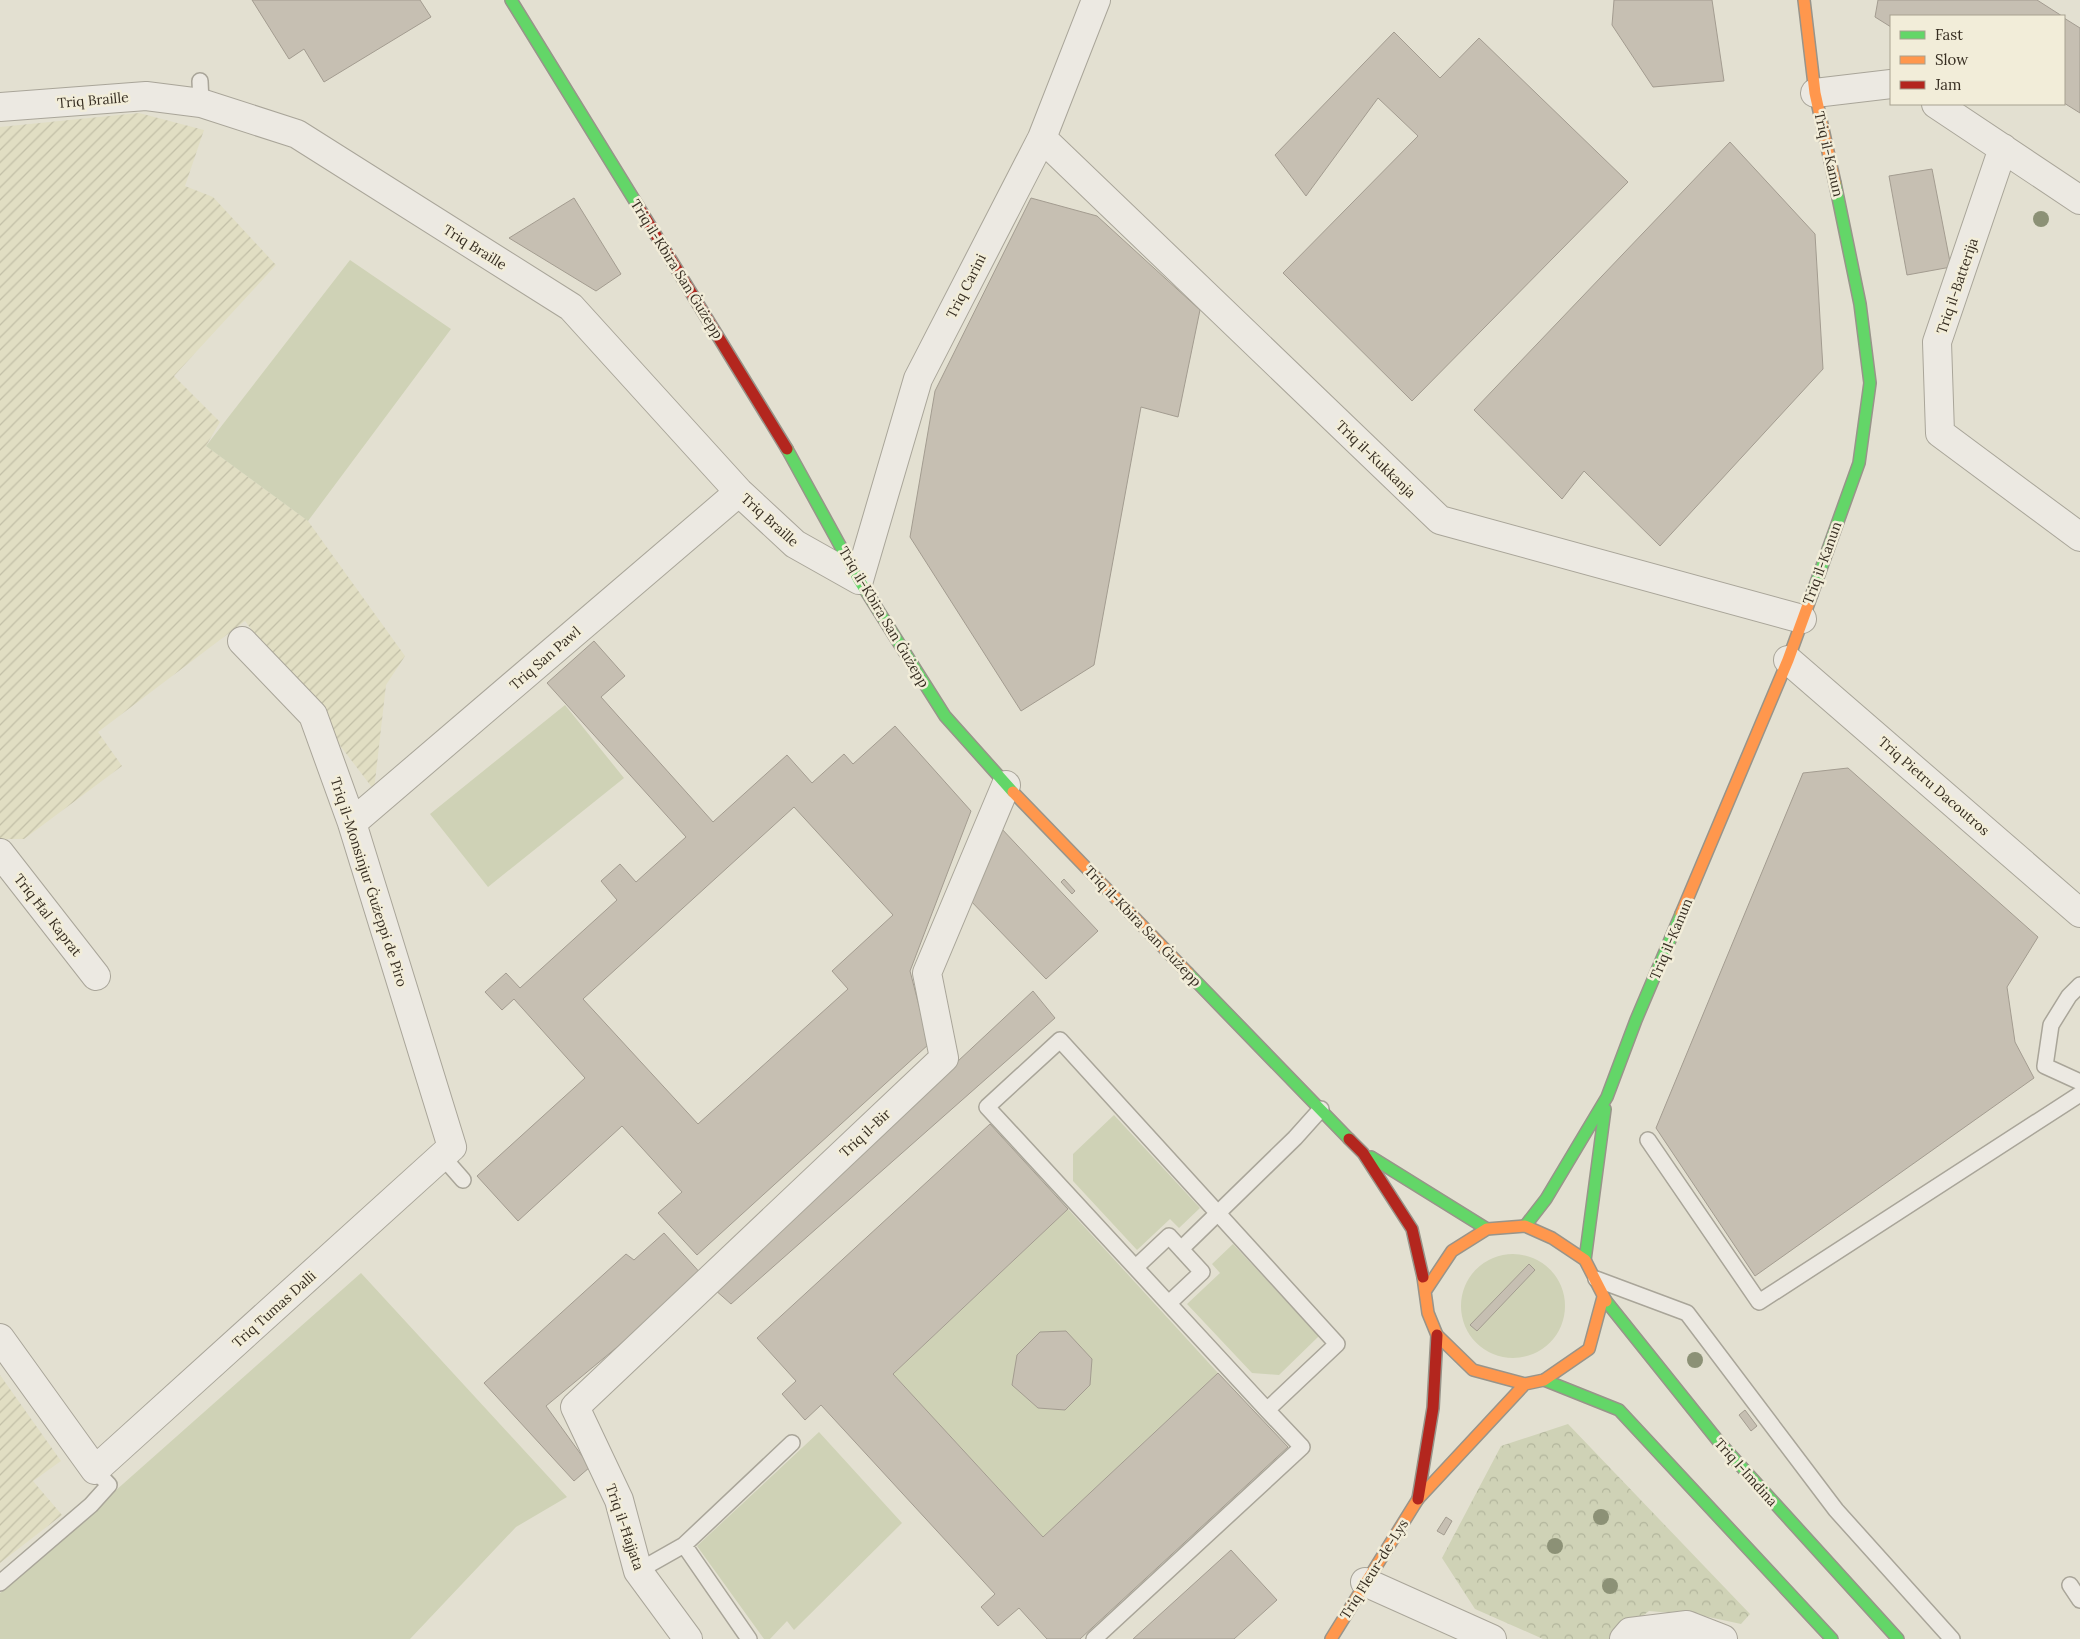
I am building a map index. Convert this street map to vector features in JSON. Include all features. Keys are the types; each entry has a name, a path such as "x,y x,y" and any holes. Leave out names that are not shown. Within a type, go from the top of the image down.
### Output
{"main road":[{"name":"Triq il-Kbira San Ġużepp","path":"511,0 773,424 859,580 944,716 1006,785 1363,1153 1412,1229 1426,1290"},
{"name":"Triq il-Kanun","path":"1524,1226 1546,1199 1607,1098 1636,1020 1788,660 1858,462 1870,383 1860,304 1815,93 1804,0"},
{"name":"Triq il-Kanun","path":"1586,1260 1607,1098"},
{"name":"Triq il-Kbira San Ġużepp","path":"1363,1153 1486,1229"},
{"path":"1524,1226 1552,1238 1586,1260 1596,1279 1603,1298 1589,1349 1544,1380 1525,1384 1473,1370 1437,1335 1428,1314 1426,1290 1452,1251 1486,1229 1524,1226"},
{"name":"Triq l-Imdina","path":"1603,1298 1719,1442 1898,1639"},
{"name":"Triq Fleur-de-Lys","path":"1418,1499 1433,1408 1437,1335"},
{"path":"1544,1380 1619,1410 1832,1639"},
{"name":"Triq Fleur-de-Lys","path":"1330,1639 1418,1499 1525,1384"}],"street":[{"name":"Triq Carini","path":"859,580 918,379 1042,138 1096,0"},
{"path":"1815,93 1890,84"},
{"name":"Triq Braille","path":"0,108 200,92 297,134 571,308 738,492 795,544 859,580"},
{"path":"1938,105 2080,200"},
{"name":"Triq il-Kukkanja","path":"1042,138 1440,520 1802,619"},
{"name":"Triq il-Batterija","path":"2003,148 1938,342 1940,433 2080,537"},
{"name":"Triq San Pawl","path":"352,823 738,492"},
{"name":"Triq il-Monsinjur Ġużeppi de Piro","path":"242,641 313,715 352,823 447,1152"},
{"name":"Triq Pietru Dacoutros","path":"1788,660 2080,913"},
{"name":"Triq il-Bir","path":"575,1407 944,1058 927,973 1006,785"},
{"name":"Triq Ħal Kaprat","path":"0,853 96,976"},
{"name":"Triq Tumas Dalli","path":"95,1470 447,1152"},
{"path":"0,1338 95,1470"},
{"name":"Triq il-Ħajjata","path":"575,1407 619,1500 638,1571 688,1639"},
{"path":"1365,1582 1492,1639"},
{"path":"1624,1639 1630,1632 1687,1625 1723,1639"}],"lane":[{"path":"2080,985 2069,996 2051,1025 2045,1066 2080,1082"},
{"path":"1094,1639 1302,1447 1267,1410 987,1107 1060,1040 1337,1344 1267,1410"},
{"path":"1648,1140 1759,1302 2080,1094"},
{"path":"1181,1249 1295,1138 1321,1110"},
{"path":"447,1152 463,1180"},
{"path":"1136,1268 1169,1236 1181,1249 1202,1272 1169,1304"},
{"path":"1596,1279 1687,1313 1836,1510 1952,1639"},
{"path":"638,1571 684,1545 792,1443"},
{"path":"0,1583 91,1506 109,1485 95,1470"},
{"path":"684,1545 749,1639"},
{"path":"2070,1585 2080,1600"}],"shaded area":[{"path":"139,113 204,130 185,186 213,197 276,265 174,376 220,422 206,446 308,521 405,656 386,685 374,790 245,621 98,732 122,766 24,839 0,839 0,127"},
{"path":"0,1375 61,1461 33,1481 62,1515 0,1563"}],"green space":[{"path":"350,260 451,329 308,521 206,446"},
{"path":"565,705 624,778 488,887 430,814"},
{"path":"1114,1115 1200,1208 1179,1228 1170,1219 1137,1250 1073,1181 1073,1154"},
{"path":"1068,1209 1218,1373 1043,1537 893,1374"},
{"path":"1233,1244 1319,1336 1279,1375 1252,1373 1187,1304 1220,1273 1212,1264"},
{"path":"1513,1254 1533,1258 1550,1269 1561,1286 1565,1306 1561,1326 1550,1343 1533,1354 1513,1358 1493,1354 1476,1343 1465,1326 1461,1306 1465,1286 1476,1269 1493,1258"},
{"path":"361,1273 567,1497 516,1527 410,1639 0,1639 0,1593"},
{"path":"1568,1424 1750,1614 1741,1624 1704,1616 1649,1611 1613,1639 1543,1639 1475,1609 1442,1558 1501,1446"},
{"path":"819,1432 902,1523 794,1630 787,1621 770,1639 764,1639 697,1546"}],"building":[{"path":"252,0 420,0 431,17 324,82 304,49 289,59"},
{"path":"1614,0 1712,0 1724,81 1653,87 1612,25"},
{"path":"1878,0 2037,0 2060,15 1890,15 1890,26 1875,17"},
{"path":"2065,19 2080,28 2080,113 2065,104"},
{"path":"1394,32 1440,78 1479,38 1628,182 1412,401 1283,273 1418,136 1378,98 1306,196 1275,155"},
{"path":"1730,142 1815,234 1823,369 1660,546 1584,471 1562,499 1474,410"},
{"path":"1932,169 1951,267 1907,275 1889,176"},
{"path":"574,198 621,274 596,291 509,238"},
{"path":"1031,198 1097,216 1200,310 1178,417 1141,407 1094,665 1021,711 910,537 935,391"},
{"path":"594,641 625,676 601,697 713,822 787,755 812,783 844,754 853,764 895,726 971,811 910,971 929,1044 697,1255 658,1213 682,1192 622,1126 518,1221 477,1176 585,1078 514,999 502,1010 485,992 506,973 520,988 617,900 601,881 620,864 636,882 686,837 547,683","holes":["794,807 893,915 832,971 848,989 698,1124 583,999"]},
{"path":"1848,768 2038,937 2007,987 2015,1042 2034,1078 1755,1276 1656,1128 1803,773"},
{"path":"1000,827 1098,931 1046,979 968,898"},
{"path":"1064,879 1075,891 1072,894 1061,882"},
{"path":"1033,991 1055,1018 731,1304 714,1289"},
{"path":"990,1124 1068,1209 893,1374 1043,1537 1218,1373 1288,1447 1080,1639 1047,1639 1019,1608 998,1626 981,1607 995,1594 821,1405 805,1420 782,1394 796,1381 757,1338"},
{"path":"664,1233 703,1276 546,1406 590,1467 574,1481 484,1383 626,1254 634,1260"},
{"path":"1529,1264 1535,1270 1477,1331 1470,1325"},
{"path":"1066,1331 1092,1359 1090,1385 1065,1410 1038,1408 1012,1385 1017,1355 1040,1332"},
{"path":"1745,1410 1757,1426 1751,1431 1739,1415"},
{"path":"1446,1517 1452,1521 1444,1535 1437,1531"},
{"path":"1231,1550 1277,1600 1234,1639 1133,1639"}],"traffic: fast":[{"path":"511,0 638,206"},
{"path":"1812,594 1859,463 1870,383 1860,304 1835,183"},
{"path":"787,449 859,580 945,716 1013,792"},
{"path":"1525,1226 1546,1199 1607,1097 1636,1020 1681,914"},
{"path":"1188,973 1349,1139"},
{"path":"1585,1260 1605,1109"},
{"path":"1371,1157 1487,1229"},
{"path":"1606,1301 1719,1442 1898,1639"},
{"path":"1544,1380 1619,1410 1832,1639"}],"traffic: slow":[{"path":"1804,0 1815,93 1835,183"},
{"path":"1681,914 1788,660 1812,594"},
{"path":"1013,792 1188,973"},
{"path":"1426,1290 1452,1251 1487,1229 1525,1226 1552,1238 1585,1260 1606,1301"},
{"path":"1423,1277 1428,1313 1437,1335 1473,1370 1525,1384 1544,1380 1589,1349 1603,1297"},
{"path":"1331,1639 1418,1499 1525,1384"}],"traffic: jam":[{"path":"638,206 787,449"},
{"path":"1349,1139 1363,1153 1412,1229 1423,1277"},
{"path":"1418,1499 1433,1408 1437,1335"}]}
